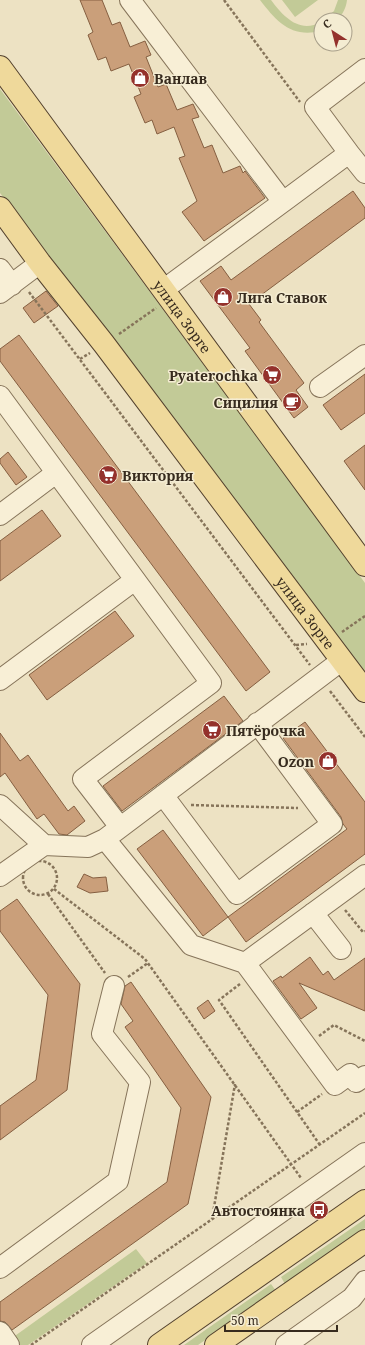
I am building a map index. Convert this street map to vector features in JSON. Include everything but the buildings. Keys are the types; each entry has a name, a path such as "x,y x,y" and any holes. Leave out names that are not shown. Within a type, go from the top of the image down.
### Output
{"main road":[{"name":"улица Зорге","path":"0,67 365,565"},
{"name":"улица Зорге","path":"0,208 40,263 104,344 365,691"},
{"path":"159,1345 365,1201"},
{"path":"216,1345 365,1241"}],"lane":[{"path":"130,0 283,202"},
{"path":"365,69 315,107 365,173"},
{"path":"166,294 283,202 349,153"},
{"path":"8,282 40,263"},
{"path":"320,387 365,355"},
{"path":"0,396 211,683 83,779 120,827"},
{"path":"0,515 56,473"},
{"path":"0,680 135,580"},
{"path":"0,876 44,845 88,847 105,839 120,827 167,800 257,724 342,660"},
{"path":"167,800 237,894 332,824 257,724"},
{"path":"0,804 44,845"},
{"path":"105,839 190,945 249,968 335,1085 350,1074 356,1082 365,1076"},
{"path":"249,968 313,913 365,875"},
{"path":"313,913 341,949"},
{"path":"0,1268 118,1181 140,1082 102,1034 114,986"},
{"path":"92,1345 365,1153"},
{"path":"286,1345 352,1298 365,1281"},
{"path":"0,1332 9,1345"}],"path":[{"path":"224,0 299,102 315,107"},
{"path":"8,282 80,359 296,645 318,677 365,737"},
{"path":"80,359 104,344 166,294"},
{"path":"341,633 365,616"},
{"path":"296,645 312,643"},
{"path":"167,800 321,808"},
{"path":"37,861 45,861 53,865 57,872 58,881 54,889 48,894 39,896 31,893 25,887 23,879 24,871 29,864 37,861"},
{"path":"54,889 145,959 311,1191"},
{"path":"48,894 114,986 148,963"},
{"path":"335,897 363,932 365,931"},
{"path":"249,968 219,1000 320,1145"},
{"path":"306,1045 334,1025 365,1041"},
{"path":"212,1219 235,1084"},
{"path":"297,1112 335,1085"},
{"path":"31,1345 365,1113"}],"green space":[{"path":"260,0 271,0 292,22 306,26 313,25 313,32 293,30 272,15"},
{"path":"282,0 318,0 295,17"},
{"path":"338,0 347,0 343,12 333,12"},
{"path":"0,89 365,583 365,677 0,193"},
{"path":"365,1219 365,1228 285,1284 281,1277"},
{"path":"136,1249 147,1263 28,1345 16,1345 12,1338"},
{"path":"271,1284 276,1291 198,1345 184,1345"}],"place":[{"name":"Ванлав","path":"140,78"},
{"name":"Лига Ставок","path":"223,297"},
{"name":"Pyaterochka","path":"272,375"},
{"name":"Сицилия","path":"292,402"},
{"name":"Виктория","path":"108,475"},
{"name":"Пятёрочка","path":"212,730"},
{"name":"Ozon","path":"328,761"},
{"name":"Автостоянка","path":"319,1210"}]}
